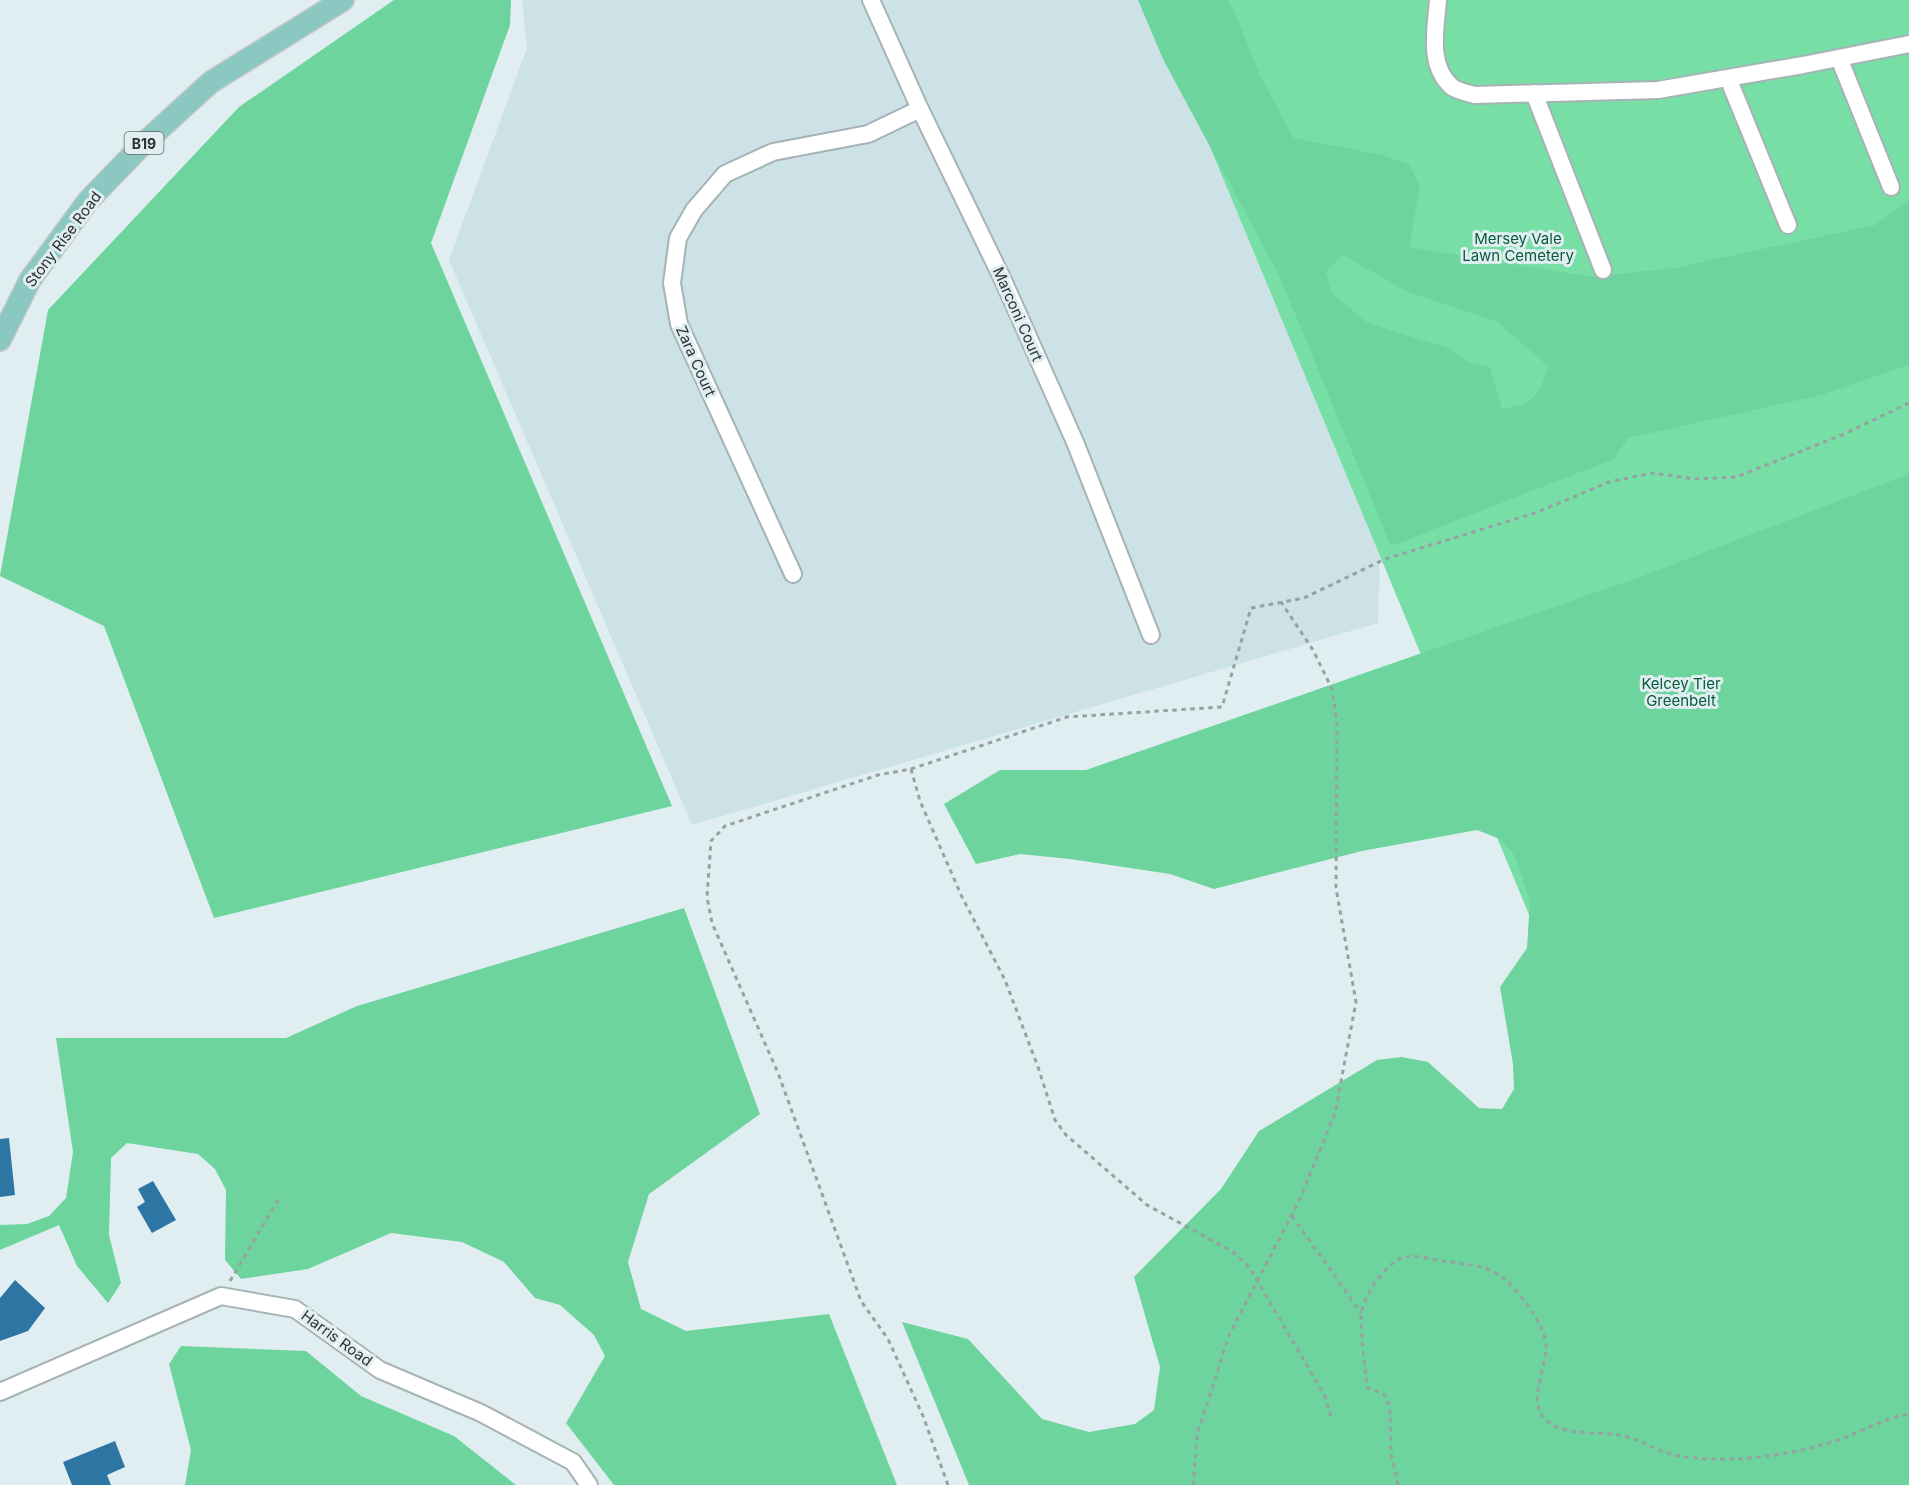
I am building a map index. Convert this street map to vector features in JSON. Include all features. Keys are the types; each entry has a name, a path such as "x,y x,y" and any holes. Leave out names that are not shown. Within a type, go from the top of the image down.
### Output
{"main road":[{"name":"Stony Rise Road","path":"0,340 36,271 88,201 142,145 211,82 343,0"}],"street":[{"name":"Marconi Court","path":"871,0 920,109 1003,280 1075,442 1151,635"},
{"path":"1438,0 1434,52 1442,73 1453,87 1474,95 1658,90 1909,44"},
{"path":"1839,58 1891,187"},
{"path":"1728,78 1788,225"},
{"path":"1534,93 1603,270"},
{"name":"Zara Court","path":"793,574 679,324 672,283 678,238 694,210 725,174 773,153 868,134 920,109"},
{"path":"0,1392 221,1296"},
{"name":"Harris Road","path":"221,1296 295,1309 380,1370 481,1413 573,1462 589,1485"}],"path":[{"path":"948,1485 923,1416 888,1339 861,1301 778,1073 712,923 707,897 711,842 725,826 878,775 911,769 1067,717 1222,707 1251,608 1304,598 1384,559 1536,513 1609,482 1652,473 1695,479 1736,477 1842,435 1909,403"},
{"path":"1193,1485 1197,1435 1230,1335 1292,1216 1335,1113 1356,1002 1336,888 1337,722 1332,689 1313,650 1281,602"},
{"path":"911,769 920,801 962,897 1005,980 1038,1067 1055,1120 1066,1135 1147,1205 1233,1252 1249,1267 1325,1396 1332,1420"},
{"path":"221,1296 281,1195"},
{"path":"1292,1216 1361,1313"},
{"path":"1398,1485 1391,1453 1390,1406 1383,1393 1367,1388 1361,1313 1367,1295 1387,1268 1401,1258 1417,1257 1489,1269 1503,1278 1536,1316 1546,1345 1536,1396 1543,1417 1554,1426 1570,1432 1624,1436 1674,1455 1715,1460 1764,1457 1833,1442 1895,1416 1909,1414"}],"shaded area":[{"path":"522,0 1149,0 1380,556 1378,623 692,825 449,260 527,48"}],"green space":[{"path":"394,0 511,0 510,25 431,243 672,806 214,918 104,626 0,576 48,310 239,107"},
{"path":"1138,0 1227,0 1233,8 1260,75 1293,138 1382,155 1409,164 1420,187 1409,247 1591,277 1674,268 1875,225 1909,200 1909,365 1821,395 1628,438 1614,459 1391,546 1279,275 1163,59","holes":["1343,255 1406,291 1496,321 1549,367 1541,386 1533,397 1521,405 1502,409 1490,367 1466,361 1448,348 1367,323 1332,293 1326,272"]},
{"path":"1149,0 1909,0 1909,1485 1766,1485"},
{"name":"Kelcey Tier Greenbelt","path":"1909,474 1909,1485 969,1485 902,1322 968,1339 1042,1419 1089,1432 1135,1424 1154,1410 1160,1367 1134,1277 1221,1189 1259,1131 1377,1060 1402,1057 1428,1062 1479,1108 1502,1109 1514,1089 1513,1064 1500,987 1527,948 1530,901 1515,856 1500,839 1477,830 1362,851 1214,889 1170,874 1070,859 1020,854 976,864 944,804 1000,770 1086,770 1640,577"},
{"path":"684,908 760,1114 649,1194 628,1262 641,1309 686,1331 829,1314 897,1485 614,1485 566,1423 605,1356 594,1335 560,1305 535,1298 504,1262 462,1242 391,1233 308,1269 241,1279 225,1260 226,1190 215,1169 198,1154 127,1143 111,1158 109,1235 121,1283 108,1303 77,1266 59,1225 0,1250 0,1225 27,1224 49,1216 66,1198 73,1152 56,1038 286,1038 357,1006"},
{"path":"181,1346 306,1351 361,1396 454,1436 516,1485 185,1485 191,1450 169,1364"}],"building":[{"path":"9,1138 15,1195 0,1197 0,1139"},
{"path":"153,1181 176,1220 152,1233 137,1207 145,1202 138,1189"},
{"path":"15,1280 45,1308 28,1331 0,1341 0,1298"},
{"path":"115,1441 125,1467 107,1475 111,1485 72,1485 63,1462"}],"park label":[{"name":"Mersey Vale Lawn Cemetery","path":"1518,246"}]}
